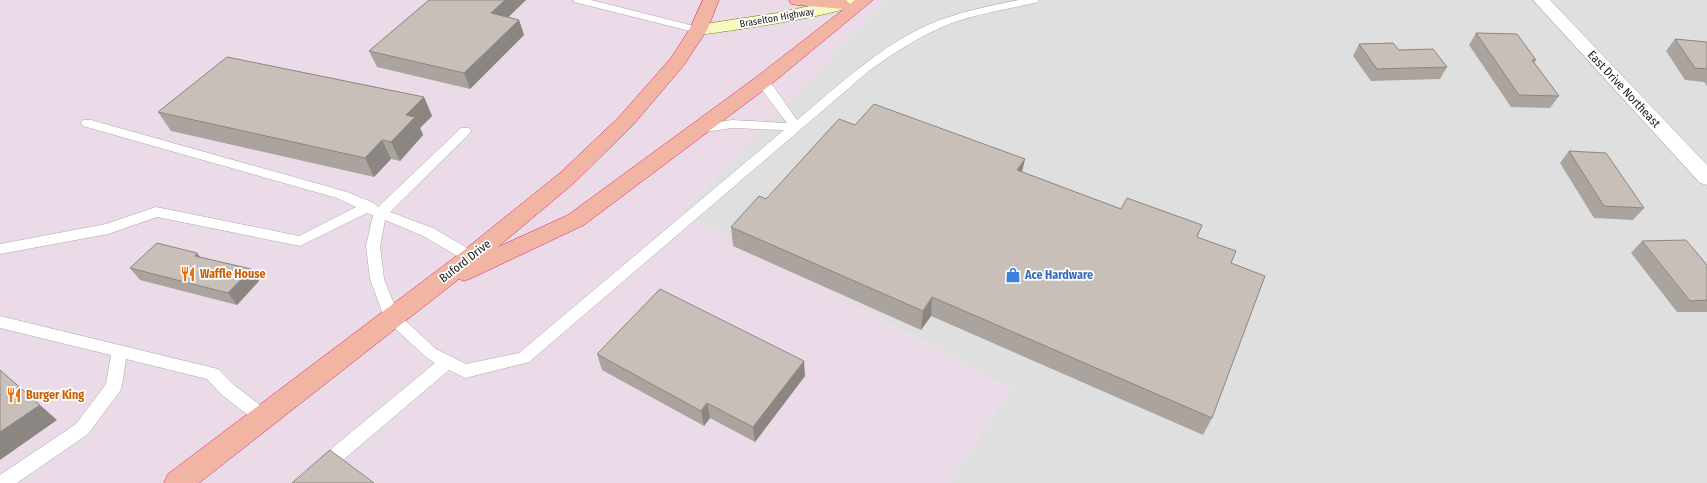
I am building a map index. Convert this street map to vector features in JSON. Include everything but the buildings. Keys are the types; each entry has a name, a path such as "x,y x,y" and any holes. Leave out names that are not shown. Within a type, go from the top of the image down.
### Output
{"highway":[{"name":"Buford Drive","path":"178,483 471,257 567,178 626,121 678,61 698,30 711,0"},
{"path":"797,0 849,2"},
{"path":"429,289 576,220 762,82 865,0"}],"main road":[{"name":"Braselton Highway","path":"698,30 778,20 849,2"}],"street":[{"name":"East Drive Northeast","path":"1541,0 1707,178"}],"lane":[{"path":"578,0 698,30"},
{"path":"374,209 373,246 377,279 392,317 431,353 465,370 523,358 866,68 894,48 923,31 978,12 1034,0"},
{"path":"762,82 770,90 796,127"},
{"path":"87,123 342,195 428,232 471,257"},
{"path":"698,128 732,124 796,127"},
{"path":"0,249 108,229 156,212 300,241 374,209 465,131"},
{"path":"0,322 212,374 228,390 263,417"},
{"path":"3,483 82,429 114,386 119,351"},
{"path":"303,483 447,362"}],"shaded area":[{"path":"0,0 886,0 682,212 1011,389 949,483 0,483"},
{"path":"886,0 1707,0 1707,483 949,483 1011,389 682,212"}],"place":[{"name":"Waffle House","path":"188,274"},
{"name":"Ace Hardware","path":"1013,275"},
{"name":"Burger King","path":"14,395"}]}
